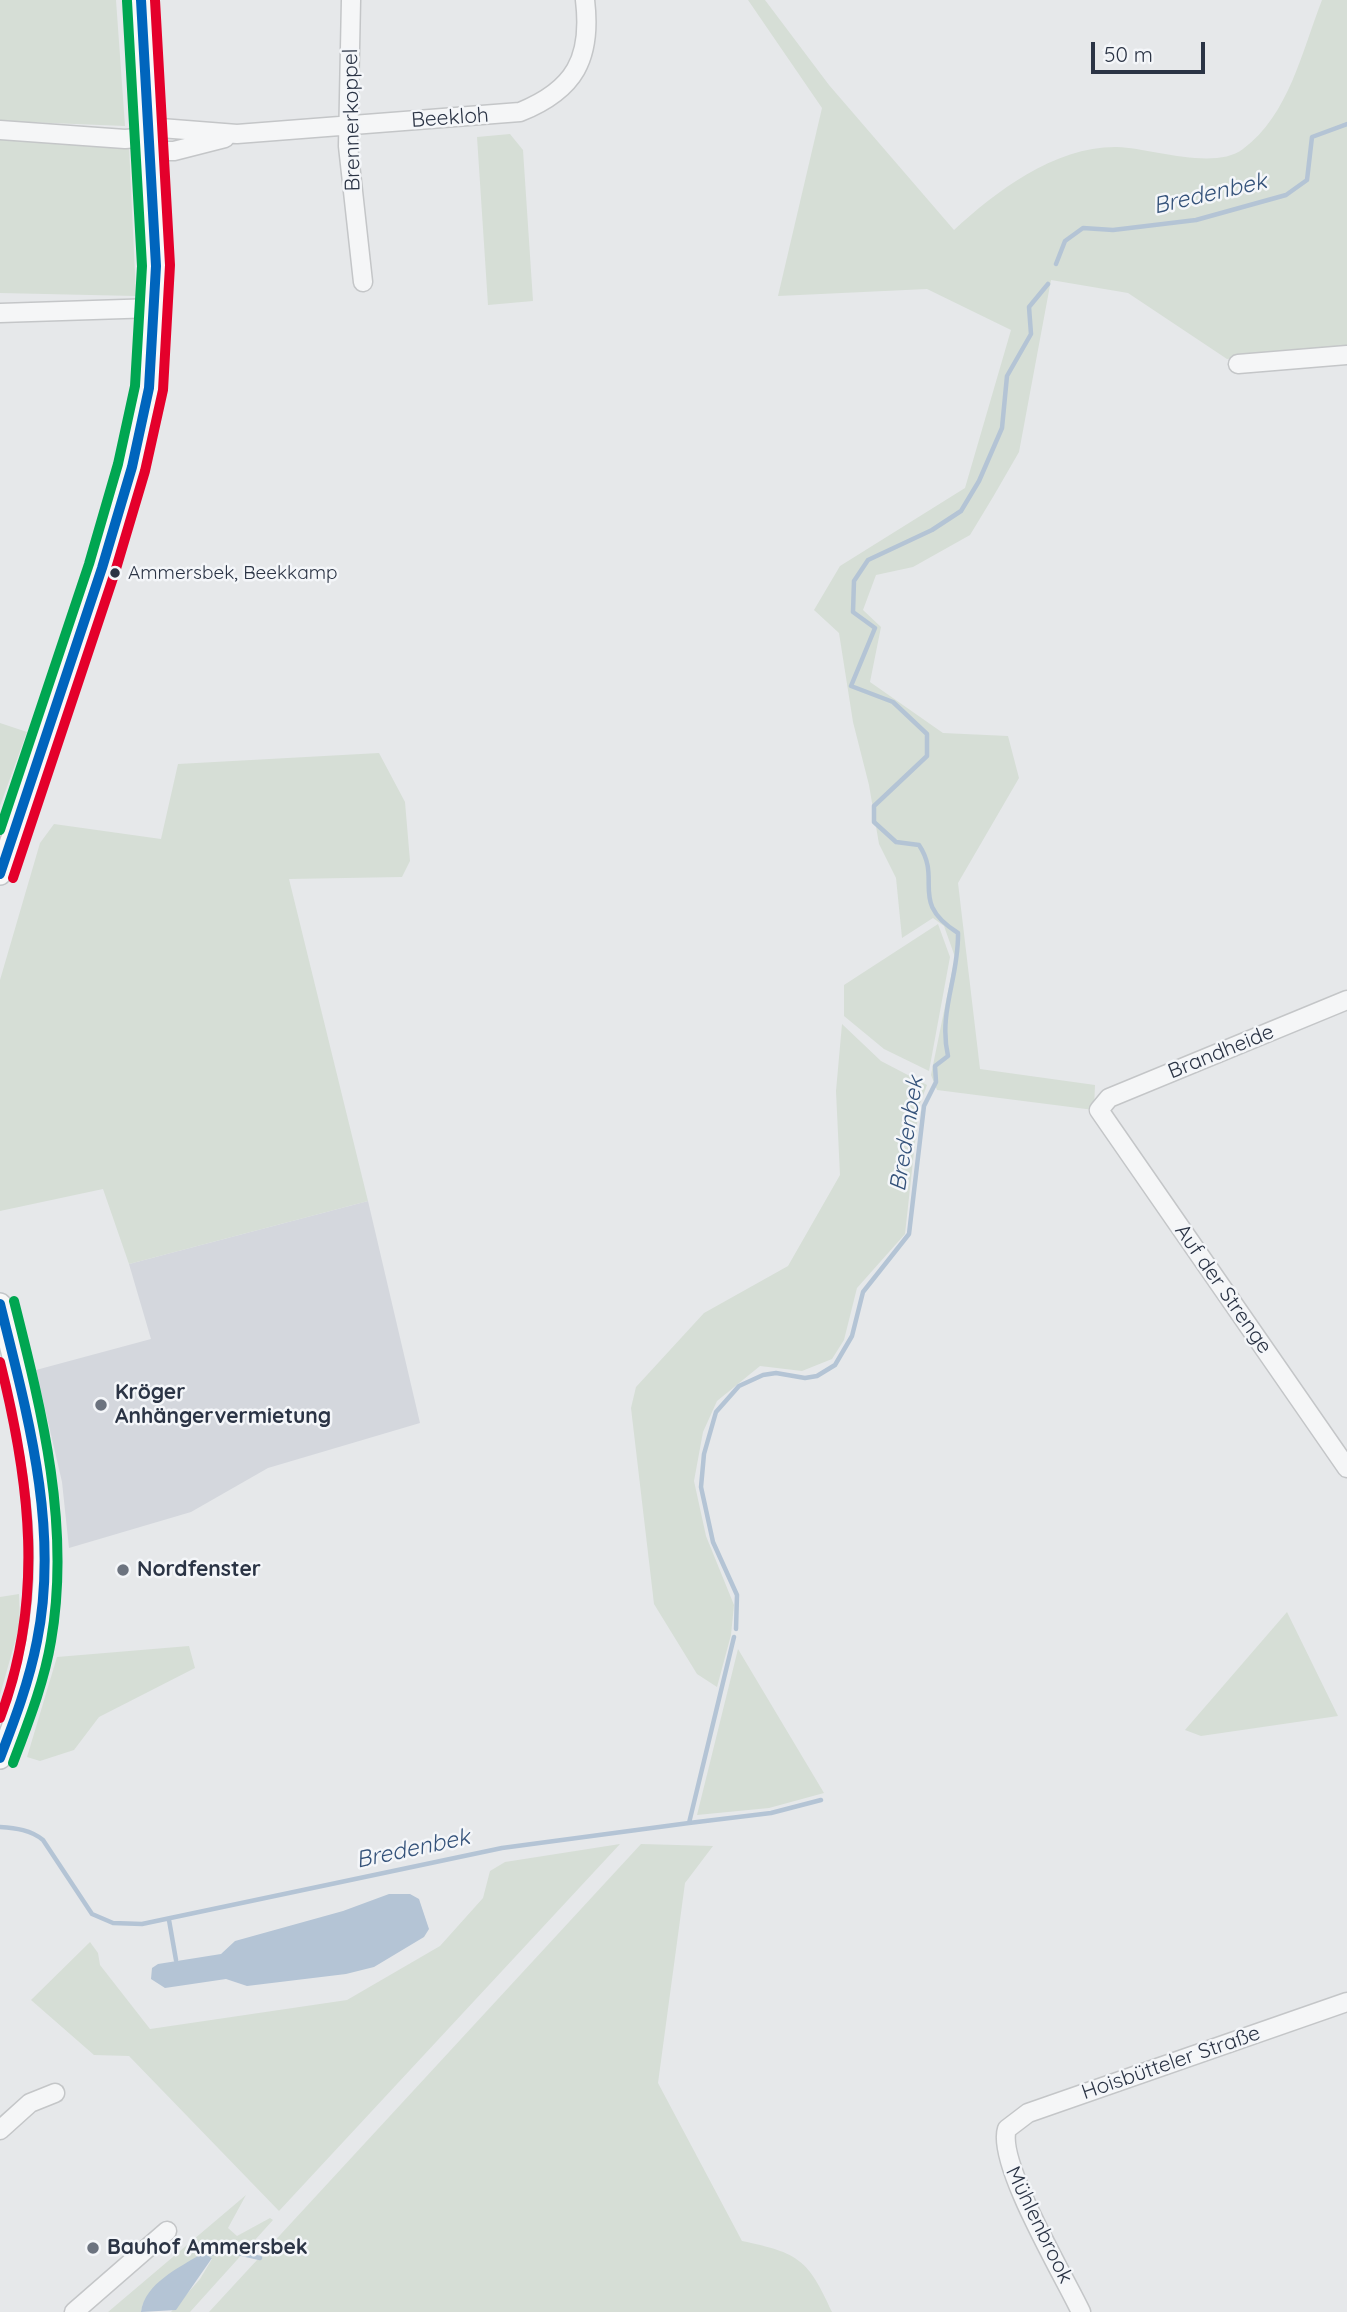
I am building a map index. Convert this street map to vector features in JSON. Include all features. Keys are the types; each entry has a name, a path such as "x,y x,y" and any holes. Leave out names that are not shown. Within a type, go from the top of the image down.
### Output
{"main road":[{"path":"0,874 102,568 132,467 149,388 155,307 141,0"},
{"path":"0,1304 34,1446 44,1517 46,1567 43,1608 32,1668 0,1758"}],"street":[{"name":"Brennerkoppel","path":"351,0 349,125 358,253 363,282"},
{"name":"Beekloh","path":"0,130 125,139 237,134 520,112 545,102 568,82 585,52 585,0"},
{"path":"0,313 155,307"},
{"path":"1238,364 1347,355"},
{"name":"Brandheide","path":"1099,1110 1109,1098 1347,1000"},
{"name":"Auf der Strenge","path":"1099,1110 1347,1468"},
{"name":"Hoisbütteler Straße","path":"1004,2136 1012,2123 1028,2113 1347,2002"},
{"path":"0,2130 30,2103 55,2092"},
{"name":"Mühlenbrook","path":"1004,2136 1006,2156 1014,2177 1082,2312"},
{"path":"74,2312 167,2231"}],"shaded area":[{"path":"0,0 116,0 125,126 0,121"},
{"path":"748,0 765,0 829,85 954,230 1008,186 1072,154 1117,147 1182,157 1216,158 1243,149 1259,135 1283,100 1322,0 1347,0 1347,350 1227,359 1128,293 1051,280 1019,452 970,535 913,567 876,575 863,610 881,627 870,682 943,733 1008,736 1019,778 958,883 980,1069 1095,1085 1094,1110 937,1090 931,1075 955,957 944,926 933,918 902,938 896,878 879,844 869,785 853,722 839,633 814,610 840,566 965,488 1011,330 927,289 778,296 822,108"},
{"path":"510,134 523,150 533,301 488,305 477,137"},
{"path":"0,137 129,146 136,296 0,293"},
{"path":"0,723 27,732 0,806"},
{"path":"379,753 405,802 410,861 402,877 289,879 368,1201 129,1264 103,1189 0,1211 0,980 40,843 54,824 161,839 178,764"},
{"path":"938,924 950,957 929,1071 884,1049 844,1016 844,985"},
{"path":"842,1024 881,1061 927,1085 919,1106 905,1234 857,1288 844,1340 832,1359 802,1371 760,1366 717,1401 703,1432 694,1481 706,1536 734,1605 731,1635 717,1687 697,1674 654,1604 631,1408 636,1387 704,1313 788,1266 840,1175 836,1091"},
{"path":"368,1201 420,1423 268,1468 191,1512 69,1548 62,1482 36,1370 151,1339 129,1264"},
{"path":"19,1594 20,1624 0,1695 0,1597"},
{"path":"1287,1612 1338,1716 1201,1736 1185,1730"},
{"path":"189,1646 195,1668 99,1717 74,1750 40,1761 27,1757 57,1657"},
{"path":"738,1649 824,1793 769,1808 697,1815"},
{"path":"620,1844 279,2211 129,2056 94,2055 31,2000 90,1942 98,1953 100,1965 150,2029 347,2000 440,1946 483,1898 490,1871 505,1862"},
{"path":"641,1844 713,1846 685,1883 658,2083 742,2241 777,2250 799,2261 816,2280 832,2312 209,2312"},
{"path":"246,2195 228,2228 237,2236 270,2218 273,2220 190,2312 171,2312 200,2279 212,2259 201,2254 143,2304 141,2312 108,2312"}],"water":[{"path":"389,1894 410,1894 419,1899 429,1929 424,1937 374,1967 346,1974 247,1986 226,1979 165,1988 151,1979 152,1968 158,1964 221,1954 235,1941 343,1911"},
{"path":"201,2254 212,2258 176,2310 141,2312 149,2293 164,2277"}],"waterway":[{"name":"Bredenbek","path":"1056,264 1065,241 1083,228 1113,230 1196,220 1286,195 1307,180 1312,137 1347,124"},
{"name":"Bredenbek","path":"736,1629 737,1595 713,1542 701,1487 704,1454 716,1412 739,1386 763,1375 776,1373 805,1378 817,1376 835,1365 852,1336 863,1292 909,1234 924,1106 936,1082 935,1066 948,1056 945,1024 958,933 934,911 930,901 926,858 919,845 896,842 874,822 874,806 927,756 927,734 893,702 851,686 875,628 853,612 854,581 868,560 932,530 961,511 979,481 1002,428 1007,376 1031,334 1029,307 1048,284"},
{"name":"Bredenbek","path":"0,1827 23,1830 43,1840 92,1914 113,1923 142,1924 502,1848 689,1823 734,1637"},
{"path":"689,1823 771,1813 821,1800"},
{"path":"169,1920 176,1960"},
{"path":"207,2256 221,2249 260,2258"}],"transit line":[{"path":"0,874 102,568 132,467 149,388 156,266 141,0"},
{"path":"13,878 115,572 145,471 163,390 170,265 155,0"},
{"path":"0,830 89,564 118,464 135,386 142,266 127,1"},
{"path":"13,1763 48,1657 56,1598 58,1555 43,1427 14,1301"},
{"path":"0,1304 30,1429 43,1513 45,1556 43,1599 34,1656 0,1758"},
{"path":"0,1362 19,1451 28,1540 28,1585 23,1629 14,1674 0,1718"}],"place":[{"name":"Ammersbek, Beekkamp","path":"115,573"},
{"name":"Kröger Anhängervermietung","path":"101,1405"},
{"name":"Nordfenster","path":"123,1570"},
{"name":"Bauhof Ammersbek","path":"93,2248"}]}
